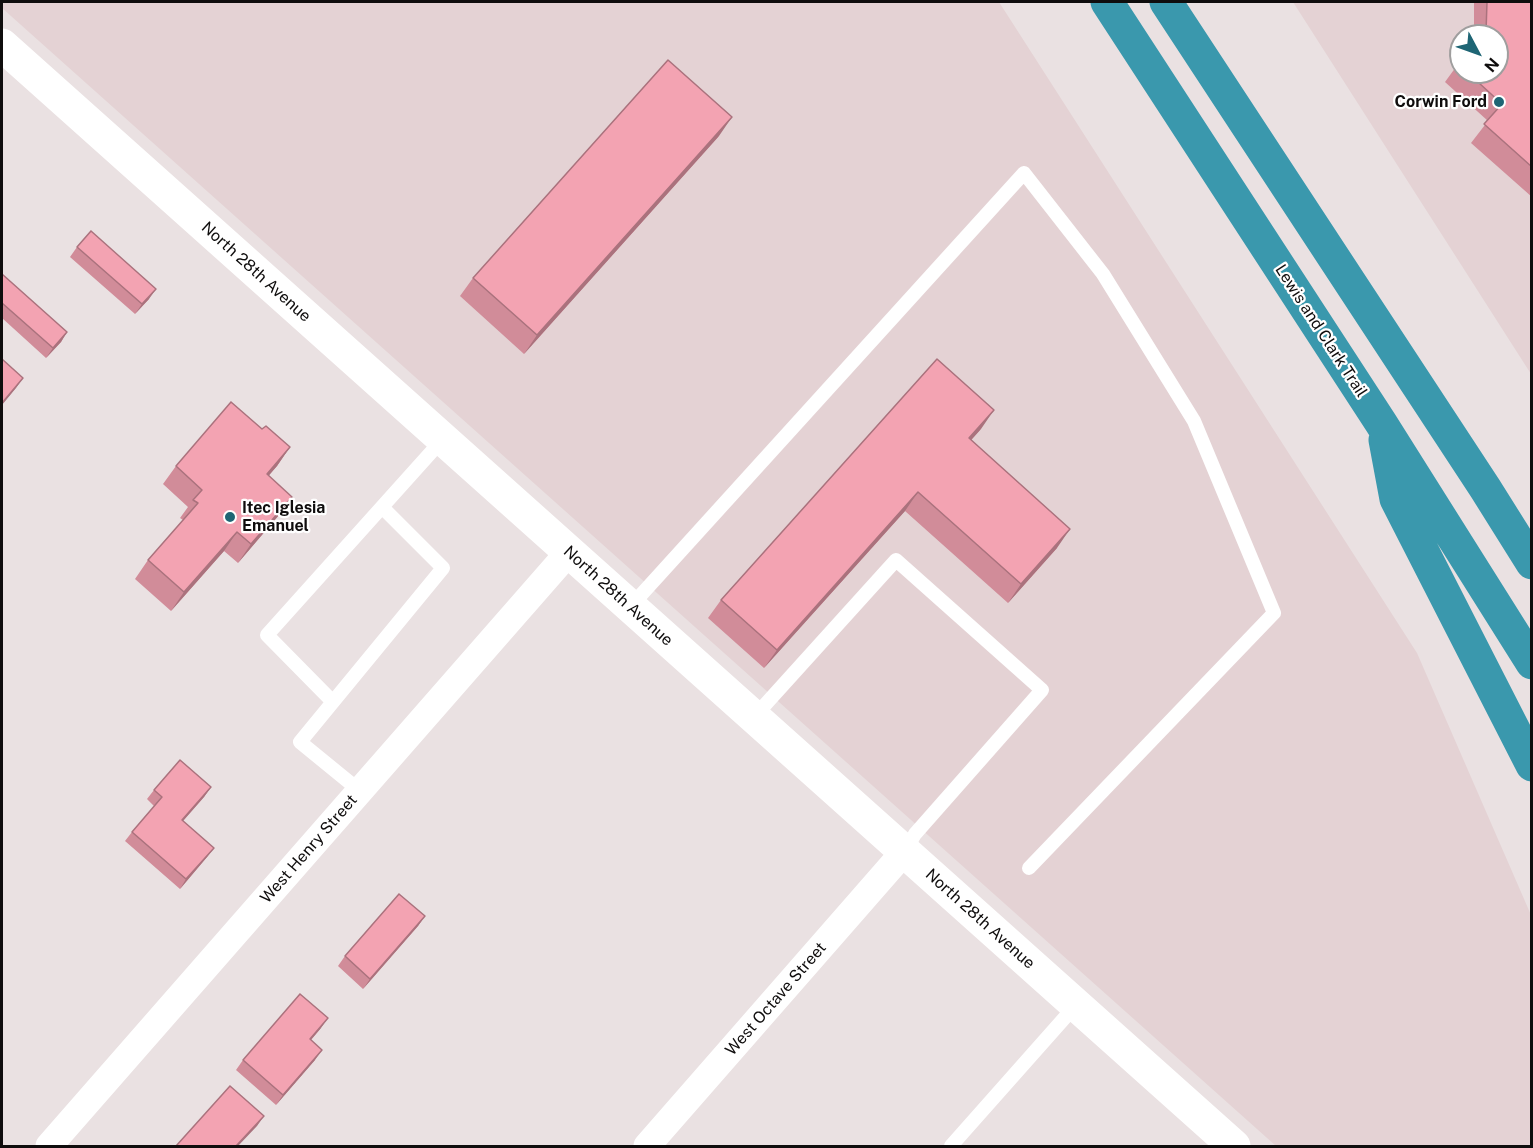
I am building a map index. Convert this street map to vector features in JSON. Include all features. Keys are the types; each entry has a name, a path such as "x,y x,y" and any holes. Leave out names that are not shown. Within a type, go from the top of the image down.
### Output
{"highway":[{"name":"Lewis and Clark Trail","path":"1107,2 1382,423 1532,663"},
{"path":"1166,2 1532,563"},
{"path":"1382,423 1395,499 1532,765"},
{"path":"1485,488 1532,528"}],"street":[{"name":"North 28th Avenue","path":"2,45 1234,1146"},
{"name":"West Henry Street","path":"49,1146 569,552"},
{"name":"West Octave Street","path":"647,1146 904,852"}],"lane":[{"path":"630,607 1024,173 1103,274 1194,421 1274,613 1029,868"},
{"path":"333,702 267,635 443,439"},
{"path":"360,791 300,742 443,568 382,507"},
{"path":"753,717 896,560 1042,690 915,834 904,852"},
{"path":"951,1146 1076,1005"}],"shaded area":[{"path":"2,2 999,2 1417,653 1531,915 1531,1146 1276,1146 2,8"},
{"path":"1293,2 1531,2 1531,374"}],"building":[{"path":"1487,2 1532,2 1532,167 1484,124 1502,104 1480,84 1509,84 1509,24 1486,24"},
{"path":"668,60 732,117 537,335 473,278"},
{"path":"91,231 156,289 142,304 77,247"},
{"path":"2,274 67,332 53,348 2,303"},
{"path":"2,359 23,378 2,403"},
{"path":"937,359 994,410 969,438 1070,529 1021,584 918,492 777,650 721,600"},
{"name":"Itec Iglesia Emanuel","path":"231,402 262,429 266,426 290,447 267,474 292,497 251,544 237,532 184,592 148,560 198,503 193,500 202,490 176,466"},
{"path":"180,760 211,787 182,820 214,848 186,879 132,832 162,797 154,790"},
{"path":"399,894 425,916 370,979 345,956"},
{"path":"300,994 328,1018 310,1039 322,1050 283,1095 243,1060"},
{"path":"230,1086 264,1116 236,1146 176,1146"}],"place":[{"name":"Corwin Ford","path":"1499,102"},
{"name":"Itec Iglesia Emanuel","path":"230,517"}]}
